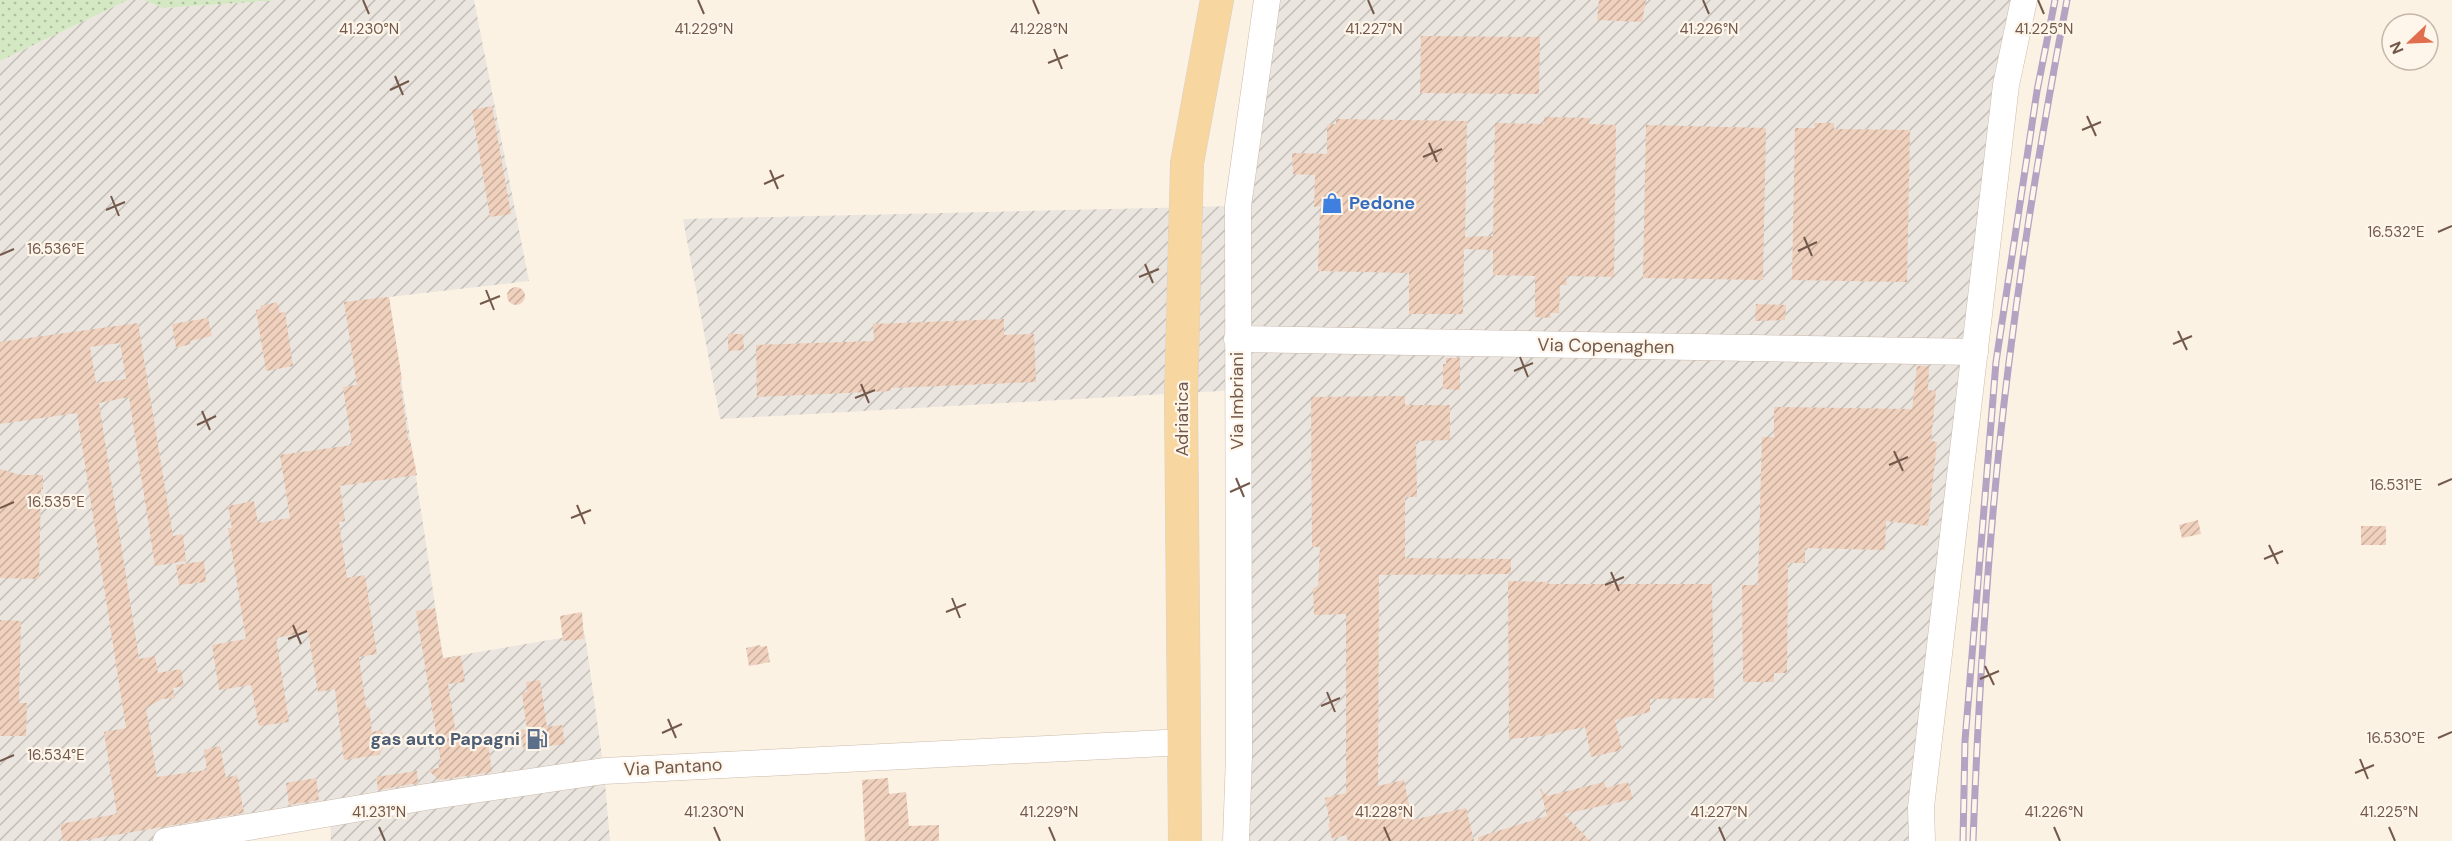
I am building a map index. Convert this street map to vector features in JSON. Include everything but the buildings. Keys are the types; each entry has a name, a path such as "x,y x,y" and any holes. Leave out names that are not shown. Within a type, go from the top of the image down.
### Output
{"main road":[{"name":"Adriatica","path":"1185,841 1181,397 1187,163 1217,0"}],"street":[{"name":"Via Imbriani","path":"1236,841 1239,755 1238,206 1267,0"},
{"path":"1922,841 1921,807 2006,85 2024,0"},
{"name":"Via Copenaghen","path":"1237,339 1975,352"},
{"name":"Via Pantano","path":"166,841 426,797 604,771 1185,742"}],"shaded area":[{"path":"128,0 144,0 164,8 281,0 474,0 529,281 389,297 443,658 585,634 604,771 610,841 331,841 330,813 181,841 0,841 0,61"},
{"path":"1267,0 2024,0 1922,841 1235,841 1237,390 720,419 683,219 1238,206"}],"green space":[{"path":"0,0 128,0 0,61"},
{"path":"144,0 281,0 163,8"}],"railway":[{"path":"1963,841 1965,741 1996,362 2037,91 2055,0"},
{"path":"1973,841 1986,601 2002,422 2042,135 2067,0"}],"place":[{"name":"Pedone","path":"1332,203"},
{"name":"gas auto Papagni","path":"537,739"}]}
